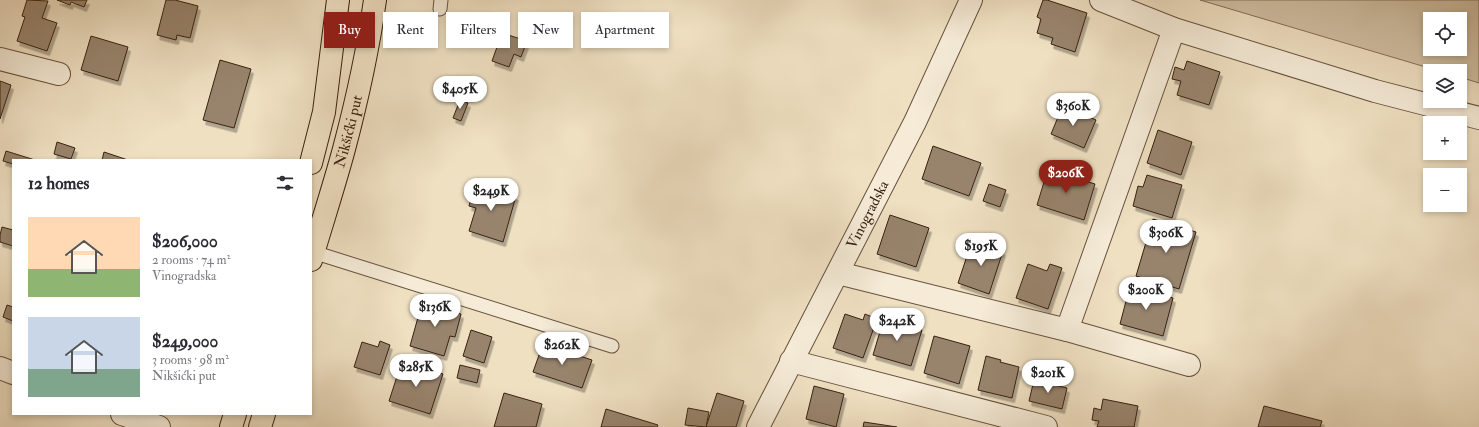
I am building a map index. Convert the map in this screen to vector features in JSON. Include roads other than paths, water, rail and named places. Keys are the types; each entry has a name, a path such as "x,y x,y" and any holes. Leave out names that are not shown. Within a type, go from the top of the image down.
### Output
{"main road":[{"path":"312,159 324,112 338,0"},
{"name":"Nikšićki put","path":"312,256 349,130 364,63 375,0"},
{"path":"231,427 235,415"},
{"path":"260,427 264,415"}],"street":[{"name":"Vinogradska","path":"758,427 915,122 971,0"},
{"path":"1101,0 1174,29 1376,91 1479,118"},
{"path":"1067,330 1174,29"},
{"path":"0,59 59,74"},
{"path":"838,273 1067,330 1189,365"},
{"path":"791,361 1046,427"},
{"path":"0,368 12,373"},
{"path":"125,415 158,427"}],"lane":[{"path":"312,256 612,346"}]}
